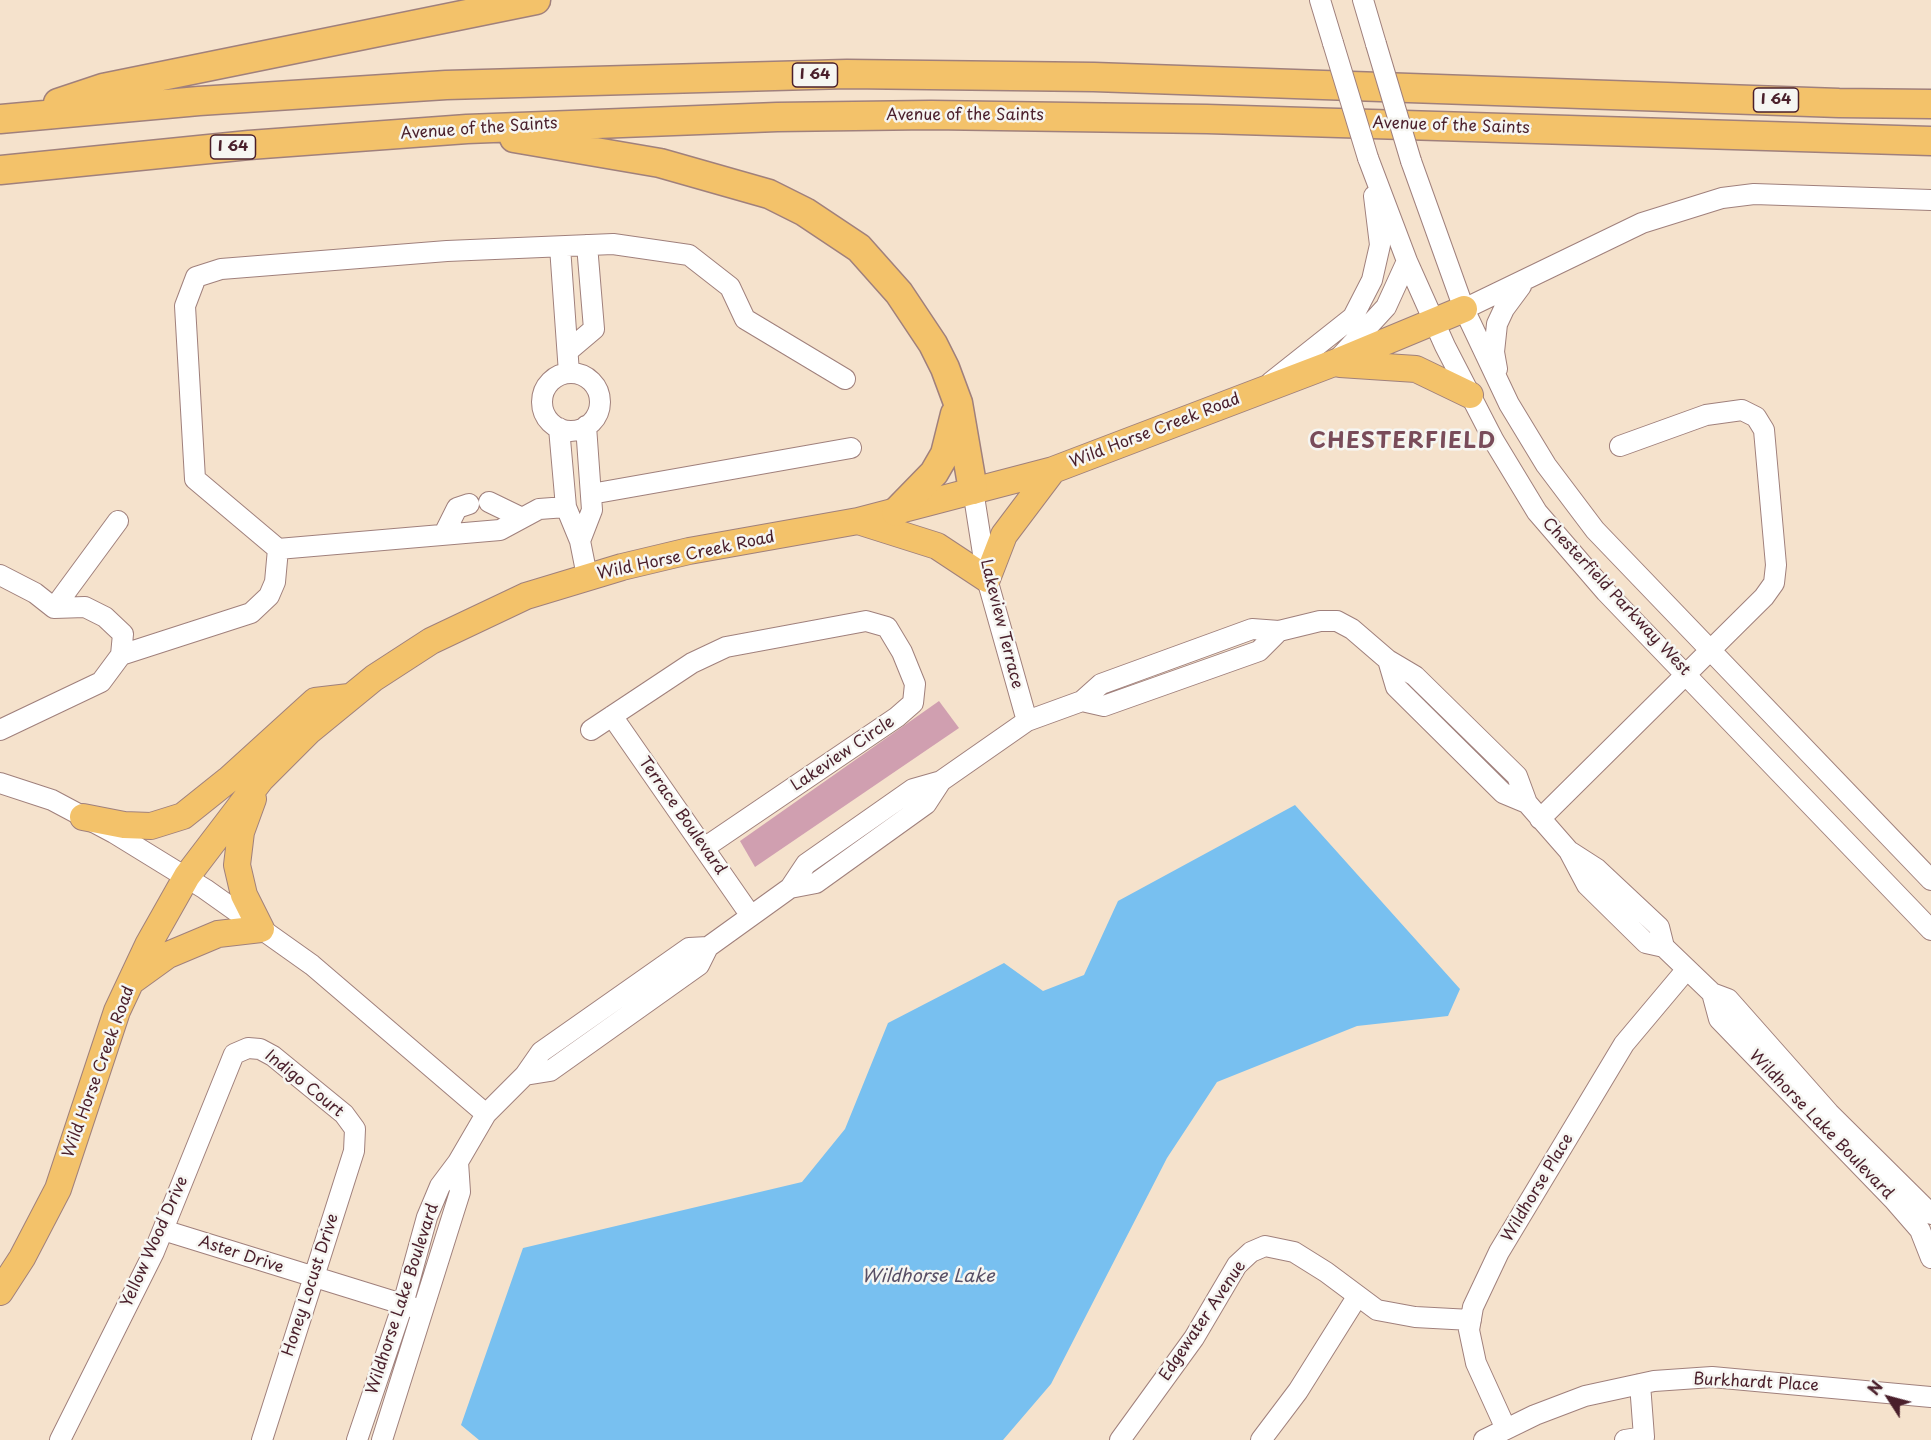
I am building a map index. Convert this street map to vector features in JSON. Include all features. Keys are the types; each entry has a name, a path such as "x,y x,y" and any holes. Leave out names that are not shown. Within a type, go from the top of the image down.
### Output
{"highway":[{"path":"5,119 103,88 536,0"},
{"name":"I 64","path":"5,119 199,101 446,85 847,75 1106,77 1839,103 1931,104"},
{"name":"Avenue of the Saints","path":"0,170 249,145 467,129 672,120 931,115 1207,119 1931,141"},
{"path":"467,129 660,163 769,194 805,212 859,248 899,292 933,344 957,403 973,490"},
{"path":"896,512 934,473 945,454 957,403"}],"main road":[{"name":"Wild Horse Creek Road","path":"0,1292 22,1258 58,1189 106,1042 131,981 187,876 261,779 308,732 349,696 431,641 526,596 587,576 689,551 858,521 1053,471 1334,363 1464,309"},
{"path":"1334,363 1416,369 1470,395"},
{"path":"858,521 937,546 987,579 1004,535 1053,471"},
{"path":"83,817 124,825 151,826 183,816 228,780 315,701 349,696"},
{"path":"131,981 168,955 218,934 261,929 244,895 237,865 241,832 261,779"}],"street":[{"name":"Chesterfield Parkway West","path":"1320,0 1371,167 1407,261 1433,321 1494,441 1544,520 1606,592 1931,930"},
{"name":"Chesterfield Parkway West","path":"1363,0 1411,160 1464,309 1509,404 1546,465 1595,530 1708,651 1931,880"},
{"path":"1258,392 1353,317 1372,280 1380,245 1371,167"},
{"path":"1464,309 1642,223 1722,198 1754,194 1931,200"},
{"path":"566,507 539,509 500,530 278,549 195,479 185,306 196,277 221,269 447,251 613,244 689,255 730,287 746,319 846,380"},
{"path":"568,351 594,328 587,245"},
{"path":"560,247 569,373"},
{"path":"1334,363 1386,306 1407,261"},
{"path":"1498,379 1494,351 1497,324 1504,309 1524,282"},
{"path":"569,373 587,378 598,393 598,412 586,426 577,430 559,428 545,415 542,396 552,380 569,373"},
{"path":"1540,819 1764,597 1774,583 1776,565 1764,430 1755,417 1742,410 1706,415 1620,446"},
{"path":"580,541 592,510 586,426"},
{"path":"559,428 566,507 580,541 587,576"},
{"path":"591,494 851,448"},
{"name":"Lakeview Terrace","path":"973,490 987,579 1027,721"},
{"path":"489,502 522,518"},
{"path":"444,534 457,508 469,504"},
{"path":"54,608 118,521"},
{"path":"121,655 251,613 269,596 275,582 278,549"},
{"path":"0,575 35,593 54,608 85,607 105,617 123,634 121,655 101,682 0,730"},
{"name":"Lakeview Circle","path":"612,716 692,663 726,647 866,621 887,627 902,652 915,684 913,703 897,717 704,849"},
{"name":"Wildhorse Lake Boulevard","path":"357,1440 440,1186 458,1162 486,1114 525,1075 541,1053 689,948 708,947 752,916 790,888 806,864 913,789 941,780 1027,721 1082,701 1101,684 1252,629 1279,631 1320,621 1337,621 1352,629 1388,660 1415,676 1517,776 1527,803 1569,851 1597,868 1659,927 1664,947 1712,993 1728,999 1829,1113 1931,1214"},
{"path":"591,730 612,716"},
{"name":"Terrace Boulevard","path":"612,716 752,916"},
{"path":"0,783 52,800 187,876 312,966 486,1114"},
{"name":"Wildhorse Place","path":"1506,1429 1476,1363 1469,1330 1473,1306 1499,1252 1624,1044 1687,969"},
{"name":"Wildhorse Lake Boulevard","path":"1712,993 1719,1018 1893,1199 1920,1230 1931,1258"},
{"name":"Indigo Court","path":"248,1048 260,1049 273,1056 344,1114 355,1129"},
{"name":"Yellow Wood Drive","path":"60,1440 163,1230 234,1054 248,1048"},
{"name":"Honey Locust Drive","path":"262,1440 354,1151 355,1129"},
{"name":"Wildhorse Lake Boulevard","path":"382,1440 460,1192 458,1162"},
{"name":"Aster Drive","path":"163,1230 422,1310"},
{"name":"Edgewater Avenue","path":"1120,1440 1194,1338 1237,1265 1251,1252 1265,1246 1294,1252 1326,1272 1377,1310 1415,1317 1471,1320"},
{"path":"1261,1440 1298,1392 1357,1297"},
{"name":"Burkhardt Place","path":"1484,1440 1585,1396 1640,1384 1712,1377 1931,1397"},
{"path":"1625,1440 1644,1437 1640,1384"}],"water":[{"name":"Wildhorse Lake","path":"1295,805 1460,989 1448,1016 1357,1026 1217,1082 1167,1158 1051,1384 1003,1440 479,1440 461,1425 523,1248 802,1182 845,1129 888,1023 1004,963 1043,991 1084,975 1118,901"}],"building":[{"path":"939,701 959,728 755,867 740,841"}],"district":[{"name":"CHESTERFIELD","path":"1403,442"}]}
